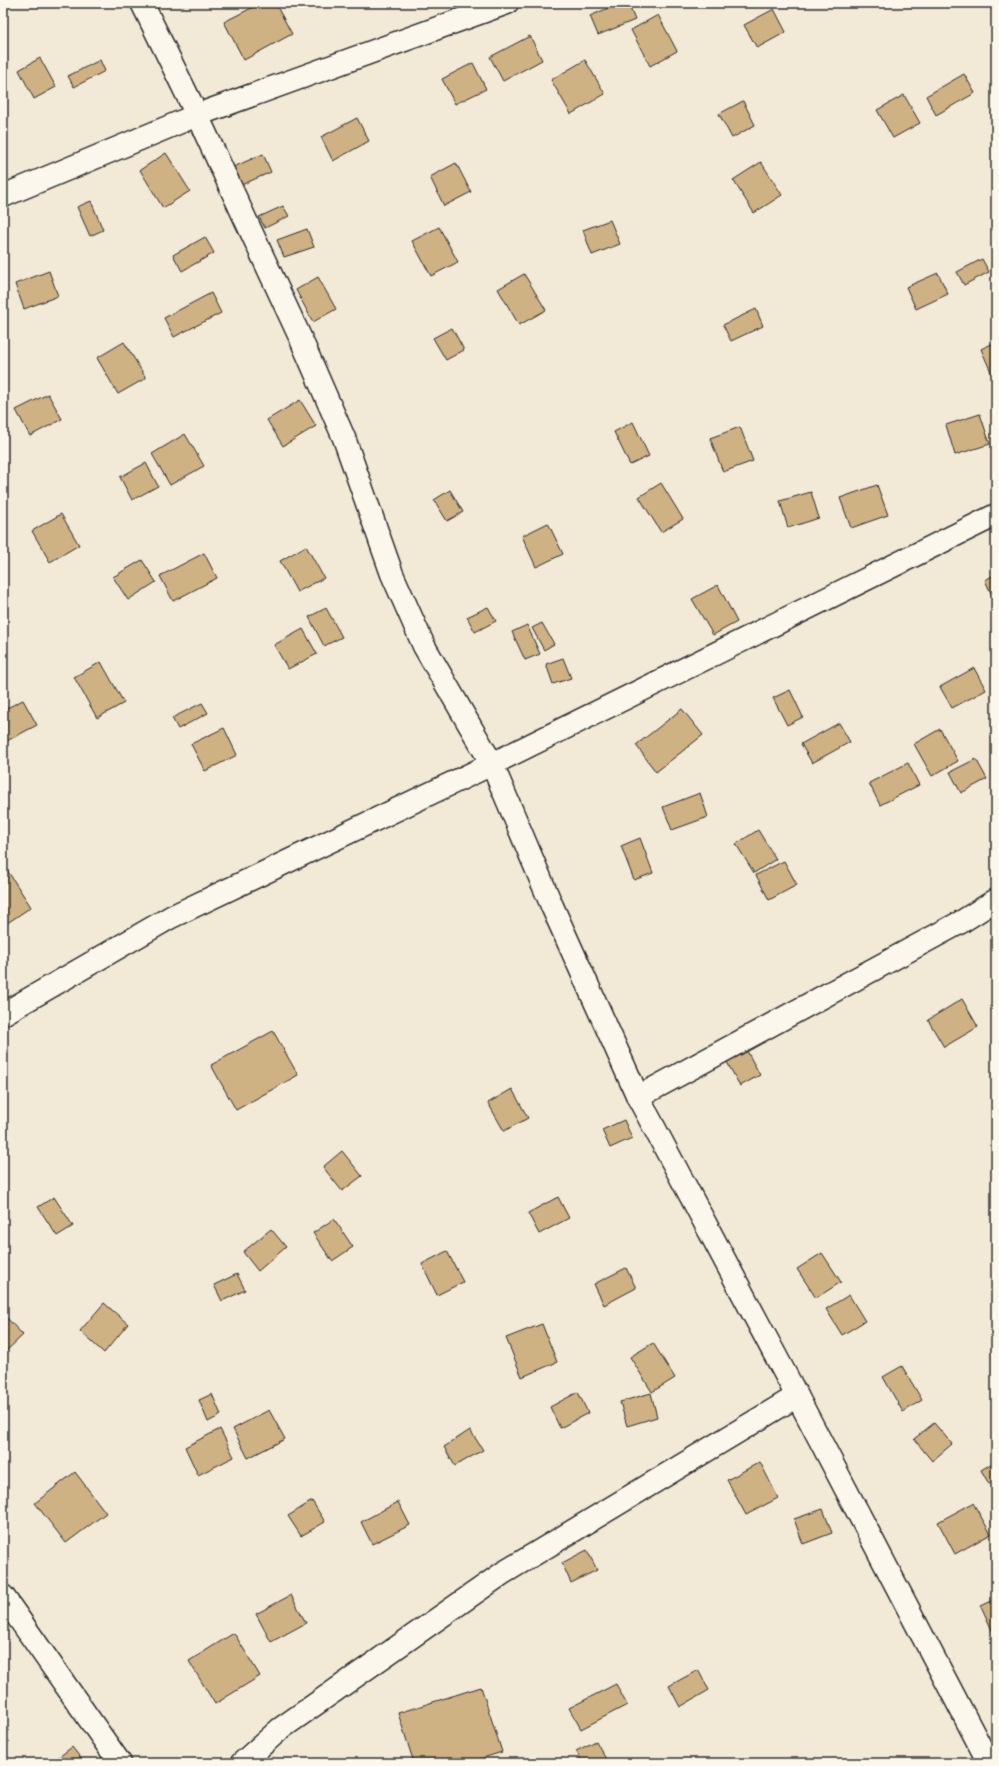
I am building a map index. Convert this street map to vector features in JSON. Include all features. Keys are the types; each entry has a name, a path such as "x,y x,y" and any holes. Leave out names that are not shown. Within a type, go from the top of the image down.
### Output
{"street":[{"path":"142,3 197,115 300,337 344,438 392,574 424,646 492,764 552,906 638,1097 797,1396 989,1763"},
{"path":"3,196 197,115 507,3"},
{"path":"3,1014 171,917 492,764 996,515"},
{"path":"638,1097 961,922 996,900"},
{"path":"242,1763 280,1729 503,1573 797,1396"},
{"path":"3,1596 120,1763"}],"building":[{"path":"261,3 275,3 292,34 244,60 224,22"},
{"path":"620,3 628,3 635,20 598,35 590,16"},
{"path":"774,9 786,32 757,48 744,25"},
{"path":"658,15 677,51 650,66 631,30"},
{"path":"530,36 542,60 503,81 490,57"},
{"path":"40,58 56,87 34,99 19,70"},
{"path":"100,60 105,71 74,87 68,76"},
{"path":"585,60 605,94 571,114 551,80"},
{"path":"473,63 486,89 455,104 442,79"},
{"path":"964,74 975,93 936,115 926,96"},
{"path":"904,95 920,123 893,138 877,110"},
{"path":"743,101 755,125 732,138 719,114"},
{"path":"357,118 369,141 333,161 321,137"},
{"path":"166,153 190,191 163,208 140,170"},
{"path":"263,154 271,172 239,186 231,168"},
{"path":"761,162 782,195 754,213 733,180"},
{"path":"456,163 471,192 444,206 430,177"},
{"path":"91,201 103,230 90,236 77,207"},
{"path":"283,206 289,216 265,228 259,217"},
{"path":"610,220 620,244 592,255 583,230"},
{"path":"439,227 458,262 431,276 412,241"},
{"path":"307,229 314,247 284,257 277,240"},
{"path":"205,237 214,253 182,271 173,255"},
{"path":"982,259 989,272 964,285 957,272"},
{"path":"49,271 58,296 24,309 15,284"},
{"path":"938,273 948,294 916,309 906,287"},
{"path":"524,274 546,310 519,325 498,289"},
{"path":"318,277 336,309 313,322 296,290"},
{"path":"211,293 221,313 174,337 164,318"},
{"path":"756,309 763,326 731,341 723,325"},
{"path":"452,328 464,350 446,360 433,338"},
{"path":"124,342 146,378 118,394 97,358"},
{"path":"996,342 996,381 995,381 981,349"},
{"path":"48,394 62,419 30,436 16,410"},
{"path":"300,400 316,426 283,446 267,420"},
{"path":"980,414 990,444 955,455 946,425"},
{"path":"633,422 649,456 630,465 614,432"},
{"path":"740,427 753,461 723,472 710,438"},
{"path":"185,434 204,466 170,485 152,454"},
{"path":"146,463 158,486 132,500 120,477"},
{"path":"661,483 683,519 661,532 639,497"},
{"path":"877,485 888,515 851,528 840,498"},
{"path":"450,490 463,512 447,521 434,500"},
{"path":"811,492 819,518 788,528 780,501"},
{"path":"61,514 79,545 50,562 32,531"},
{"path":"548,523 563,554 536,567 522,536"},
{"path":"306,546 324,578 297,592 280,561"},
{"path":"204,553 217,578 173,601 160,576"},
{"path":"142,560 156,582 128,600 113,577"},
{"path":"996,574 996,604 985,580"},
{"path":"718,585 737,622 713,635 692,599"},
{"path":"488,607 496,621 475,632 467,617"},
{"path":"326,608 342,637 324,646 309,617"},
{"path":"542,623 554,644 544,650 532,628"},
{"path":"527,625 540,654 525,660 512,632"},
{"path":"303,629 317,654 288,669 274,645"},
{"path":"563,658 571,678 553,684 546,664"},
{"path":"101,662 124,703 97,718 74,677"},
{"path":"974,668 986,690 952,708 940,687"},
{"path":"790,690 803,717 787,725 773,698"},
{"path":"23,700 37,725 3,743 3,710"},
{"path":"202,703 208,713 178,729 172,718"},
{"path":"682,709 703,735 656,772 636,745"},
{"path":"839,723 850,742 812,763 801,744"},
{"path":"224,728 237,755 205,771 191,744"},
{"path":"940,729 958,761 932,776 914,744"},
{"path":"976,759 987,779 961,793 950,772"},
{"path":"908,763 919,785 880,805 869,783"},
{"path":"700,793 708,817 672,830 663,807"},
{"path":"758,830 776,859 754,873 736,844"},
{"path":"640,838 653,873 634,880 621,846"},
{"path":"784,861 797,885 769,900 756,875"},
{"path":"5,867 31,907 3,926 3,869"},
{"path":"962,999 978,1027 944,1047 928,1020"},
{"path":"273,1031 298,1075 236,1110 211,1065"},
{"path":"742,1042 760,1075 740,1086 722,1053"},
{"path":"512,1089 528,1118 504,1131 488,1103"},
{"path":"624,1120 632,1138 610,1148 602,1130"},
{"path":"342,1151 362,1176 342,1191 323,1167"},
{"path":"54,1197 73,1226 57,1236 38,1207"},
{"path":"558,1197 569,1218 539,1234 528,1213"},
{"path":"334,1219 353,1247 332,1261 313,1233"},
{"path":"271,1229 286,1247 258,1271 243,1252"},
{"path":"447,1251 463,1282 437,1295 422,1264"},
{"path":"822,1253 841,1282 816,1298 797,1269"},
{"path":"626,1268 636,1288 604,1305 594,1284"},
{"path":"237,1274 245,1290 222,1301 214,1285"},
{"path":"849,1295 865,1321 842,1335 826,1309"},
{"path":"104,1303 128,1324 104,1353 80,1331"},
{"path":"3,1314 23,1335 3,1354"},
{"path":"542,1324 557,1362 522,1377 506,1338"},
{"path":"653,1343 675,1378 652,1392 630,1357"},
{"path":"902,1366 922,1400 903,1412 883,1377"},
{"path":"578,1392 588,1413 560,1428 550,1407"},
{"path":"651,1393 657,1417 627,1426 620,1402"},
{"path":"212,1394 221,1415 208,1422 199,1400"},
{"path":"269,1410 285,1439 248,1458 233,1429"},
{"path":"934,1423 952,1444 932,1461 914,1439"},
{"path":"220,1429 234,1457 198,1475 185,1447"},
{"path":"470,1430 483,1450 455,1466 444,1447"},
{"path":"996,1461 996,1480 989,1484 981,1470"},
{"path":"760,1462 778,1498 746,1515 727,1480"},
{"path":"75,1472 106,1513 66,1543 35,1503"},
{"path":"312,1501 325,1522 301,1536 288,1516"},
{"path":"398,1502 410,1525 372,1544 361,1522"},
{"path":"973,1503 991,1534 955,1554 938,1522"},
{"path":"823,1509 832,1533 803,1544 794,1519"},
{"path":"587,1550 597,1570 571,1583 562,1563"},
{"path":"291,1595 306,1623 271,1642 256,1614"},
{"path":"996,1599 996,1639 981,1606"},
{"path":"234,1633 260,1676 215,1704 189,1661"},
{"path":"698,1670 709,1690 680,1707 669,1686"},
{"path":"616,1684 627,1705 581,1729 569,1708"},
{"path":"481,1687 502,1752 467,1763 414,1763 398,1713"},
{"path":"596,1741 608,1763 583,1763 576,1751"},
{"path":"72,1747 83,1761 81,1763 51,1763"}]}
